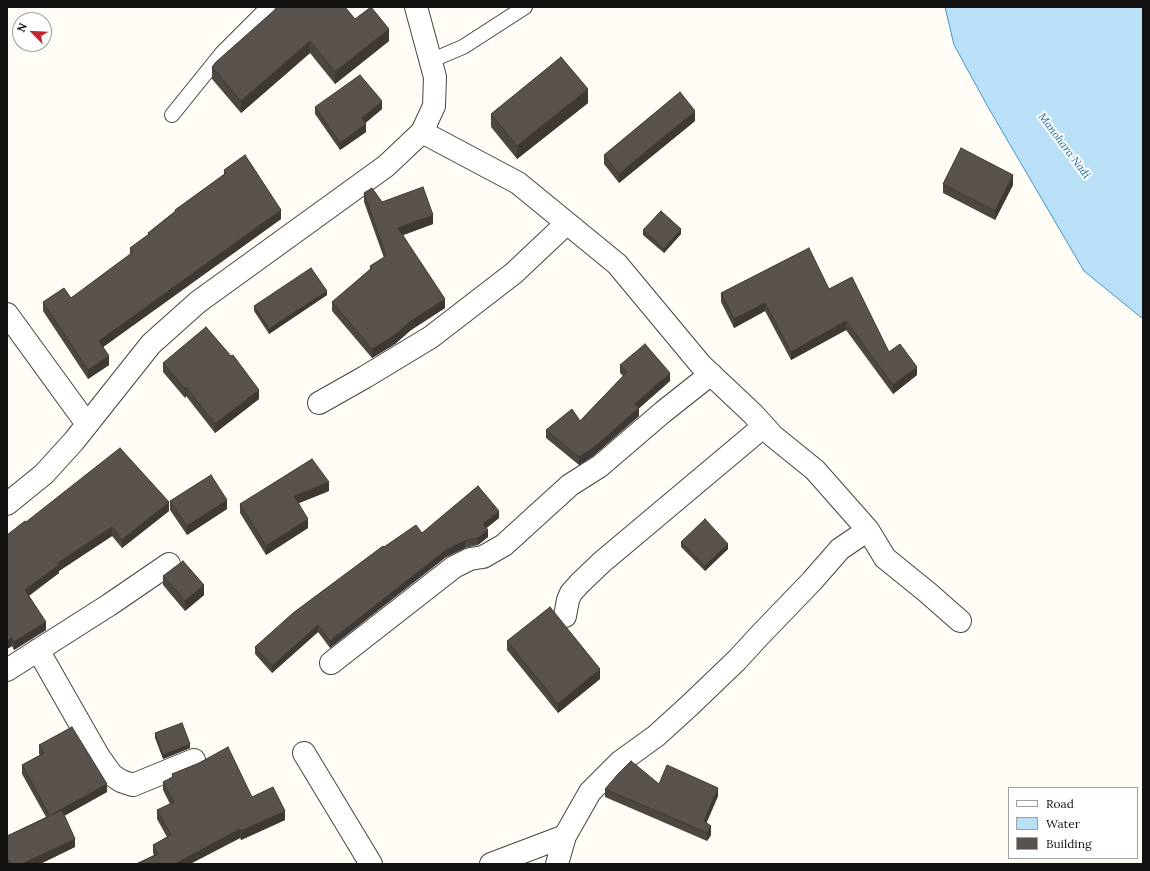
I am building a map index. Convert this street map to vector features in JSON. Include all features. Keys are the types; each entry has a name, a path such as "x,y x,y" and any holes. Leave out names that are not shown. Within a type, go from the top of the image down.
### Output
{"street":[{"path":"7,504 44,474 74,441 152,344 198,302 386,166 422,132 434,106 435,77 416,7"},
{"path":"422,132 518,183 617,264 701,364 764,426 772,436 815,470 868,530 885,558 960,621"},
{"path":"319,403 431,337 514,274 567,223"},
{"path":"7,314 87,424"},
{"path":"331,663 454,567 470,559 483,557 504,545 570,485 600,466 663,412 711,374"},
{"path":"565,616 571,593 580,583 602,562 764,426"},
{"path":"557,864 564,836 590,792 620,762 656,736 737,660 812,582 840,549 868,530"},
{"path":"7,670 109,605 169,564"},
{"path":"38,650 99,757 112,775 133,786 194,760"},
{"path":"304,753 371,864"},
{"path":"491,864 564,836"}],"lane":[{"path":"172,115 222,53 268,7"},
{"path":"430,61 462,47 525,7"}],"water":[{"name":"Manohara Nadi","path":"945,7 1143,7 1143,319 1084,271 988,107 954,45"}],"building":[{"path":"278,7 345,7 355,19 371,7 389,29 335,72 310,41 241,101 212,67"},
{"path":"561,57 588,89 517,146 491,114"},
{"path":"360,75 382,101 362,118 366,124 340,143 315,107"},
{"path":"680,92 695,111 619,174 604,155"},
{"path":"961,148 1013,175 995,211 943,184"},
{"path":"245,155 281,210 99,341 109,356 88,370 43,302 64,288 71,298 133,252 130,248 149,234 148,233 176,211 175,210 226,173 224,170"},
{"path":"423,187 433,215 398,228 445,299 411,321 395,335 372,349 332,302 372,268 370,266 386,256 364,193 372,188 382,202"},
{"path":"661,211 681,229 664,249 643,230"},
{"path":"809,248 829,289 852,277 889,352 900,344 917,367 893,385 846,321 791,352 765,303 734,319 721,293"},
{"path":"311,268 327,291 269,329 254,306"},
{"path":"206,327 231,356 233,355 259,390 215,424 186,387 185,389 163,363"},
{"path":"645,344 670,373 635,404 639,408 593,448 579,457 546,430 572,409 580,421 627,372 620,365"},
{"path":"120,448 169,502 122,540 112,527 58,563 59,565 25,590 46,622 14,642 12,638 7,641 7,535 25,521 26,522"},
{"path":"312,459 329,482 294,496 308,519 266,546 240,504"},
{"path":"211,475 227,500 187,526 170,501"},
{"path":"478,486 499,511 483,524 488,530 478,538 465,541 446,550 330,641 318,625 272,666 255,647 293,613 383,546 384,547 416,525 422,533"},
{"path":"705,519 728,544 705,566 681,542"},
{"path":"183,561 204,585 185,601 163,576"},
{"path":"550,607 600,669 558,704 507,641"},
{"path":"182,723 190,744 163,755 155,733"},
{"path":"72,727 107,784 51,815 62,810 75,839 22,864 10,864 7,857 7,836 50,816 22,765 44,753 39,745"},
{"path":"228,747 252,797 273,787 285,811 241,831 240,829 177,864 136,864 158,854 153,845 171,835 157,810 174,802 163,782 173,777 172,774 199,763"},
{"path":"631,761 659,784 667,765 718,788 704,821 711,826 707,833 605,789"}]}
